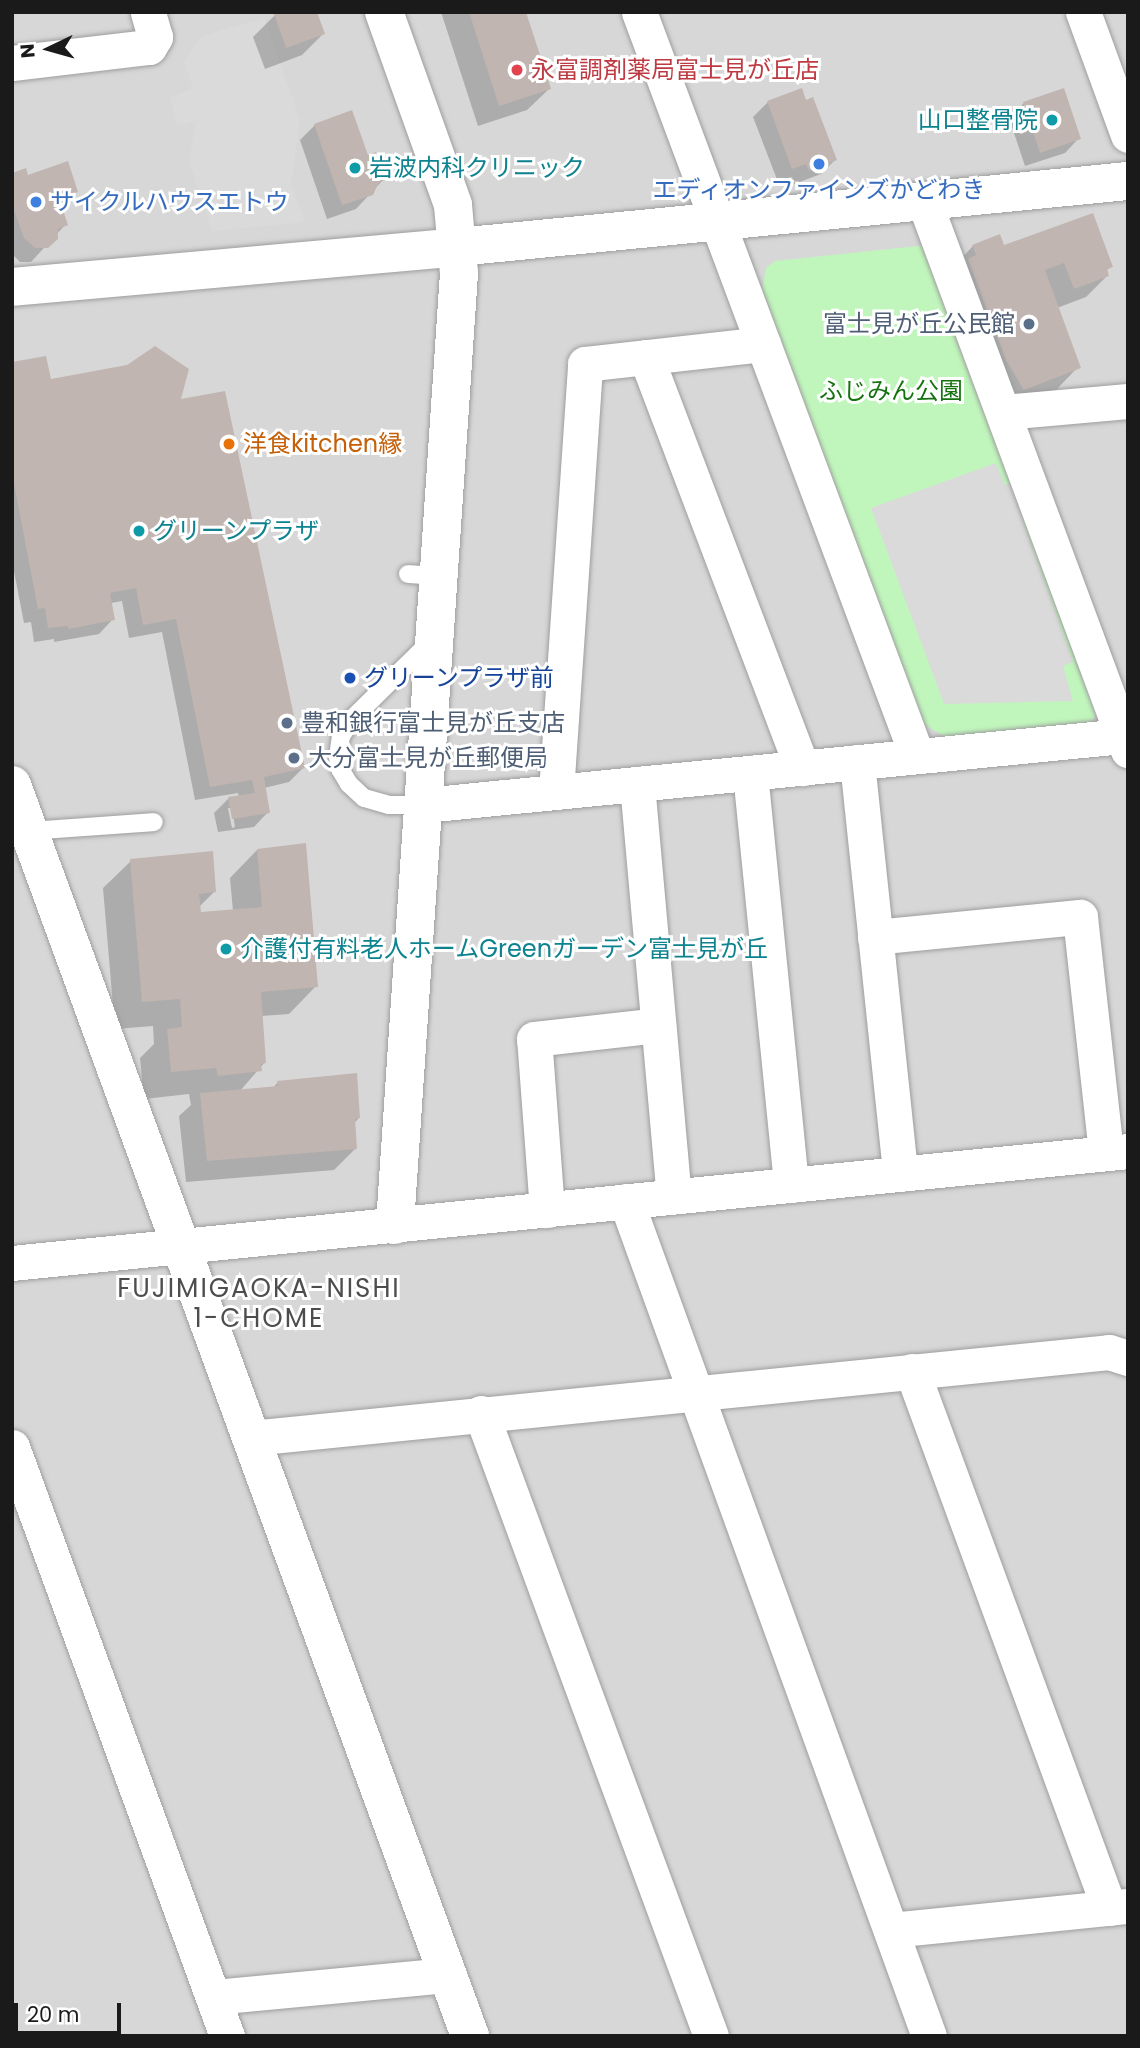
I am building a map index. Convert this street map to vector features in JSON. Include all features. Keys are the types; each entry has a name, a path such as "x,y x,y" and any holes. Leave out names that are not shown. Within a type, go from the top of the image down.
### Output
{"street":[{"path":"12,63 149,47 155,37 148,12"},
{"path":"384,12 453,205 458,247 458,296 423,575 435,638 395,1225"},
{"path":"639,12 917,756"},
{"path":"1083,12 1128,135"},
{"path":"15,280 458,247 1128,181"},
{"path":"424,804 917,756 1125,743 925,201"},
{"path":"556,792 585,364 763,344"},
{"path":"646,357 802,768"},
{"path":"1004,412 1128,401"},
{"path":"857,762 900,1174"},
{"path":"750,773 791,1185"},
{"path":"637,784 674,1196"},
{"path":"12,785 470,2036"},
{"path":"12,1263 1117,1152 1080,917 875,937"},
{"path":"547,1210 534,1039 658,1025"},
{"path":"626,1201 929,2036"},
{"path":"251,1438 1109,1352 1128,1358"},
{"path":"891,1930 1118,1907 912,1371"},
{"path":"481,1413 711,2036"},
{"path":"12,1447 227,2036"},
{"path":"214,1997 448,1975"}],"lane":[{"path":"424,804 389,805 364,798 349,784 340,769 338,757 341,736 353,718 435,638"},
{"path":"29,831 154,822"}],"shaded area":[{"path":"12,12 1128,12 1128,2036 12,2036"},
{"path":"264,18 300,120 291,184 305,222 212,231 189,161 196,121 177,126 170,98 193,88 184,61 203,36"},
{"path":"996,463 1005,485 1015,481 1027,514 1022,518 1073,662 1063,666 1073,701 944,704 871,508"}],"green space":[{"name":"ふじみん公園","path":"925,247 1100,709 1088,726 947,738 925,725 917,714 762,290 766,268 775,261"}],"building":[{"path":"317,12 325,34 286,48 274,14"},
{"path":"469,12 526,12 551,89 499,106"},
{"path":"802,88 806,100 813,97 837,160 809,171 806,164 792,169 767,101"},
{"name":"山口整骨院","path":"1064,88 1081,139 1040,153 1023,102"},
{"name":"岩波内科クリニック","path":"352,110 368,155 376,152 385,180 379,182 373,195 342,205 314,124"},
{"name":"サイクルハウスエトウ","path":"68,161 78,192 59,199 68,225 58,229 58,239 48,248 35,248 24,238 12,205 12,173 26,168 28,175"},
{"name":"富士見が丘公民館","path":"1093,213 1113,267 1107,269 1109,276 1074,289 1064,263 1045,270 1081,368 1024,390 1006,360 968,259 976,255 972,245 1000,234 1004,245"},
{"name":"グリーンプラザ","path":"155,346 189,369 181,399 225,391 305,768 264,777 270,813 232,819 228,797 255,793 252,780 210,787 176,619 143,625 136,588 110,593 115,620 68,629 68,626 48,628 45,608 38,609 12,473 12,362 46,356 51,379 127,365"},
{"name":"介護付有料老人ホームGreenガーデン富士見が丘","path":"306,843 318,987 261,992 266,1063 261,1064 262,1071 218,1076 216,1068 171,1072 167,1029 182,1027 180,999 142,1002 130,859 213,851 216,892 199,894 201,912 262,907 257,849"},
{"path":"357,1073 360,1118 355,1119 357,1149 207,1161 200,1093 278,1086 277,1081"}],"place":[{"name":"永富調剤薬局富士見が丘店","path":"517,70"},
{"name":"山口整骨院","path":"1052,120"},
{"name":"エディオンファインズかどわき","path":"819,164"},
{"name":"岩波内科クリニック","path":"355,168"},
{"name":"サイクルハウスエトウ","path":"36,202"},
{"name":"富士見が丘公民館","path":"1029,324"},
{"name":"洋食kitchen縁","path":"229,444"},
{"name":"グリーンプラザ","path":"139,531"},
{"name":"グリーンプラザ前","path":"350,678"},
{"name":"豊和銀行富士見が丘支店","path":"287,723"},
{"name":"大分富士見が丘郵便局","path":"294,758"},
{"name":"介護付有料老人ホームGreenガーデン富士見が丘","path":"226,949"}],"district":[{"name":"FUJIMIGAOKA-NISHI 1-CHOME","path":"259,1304"}]}
